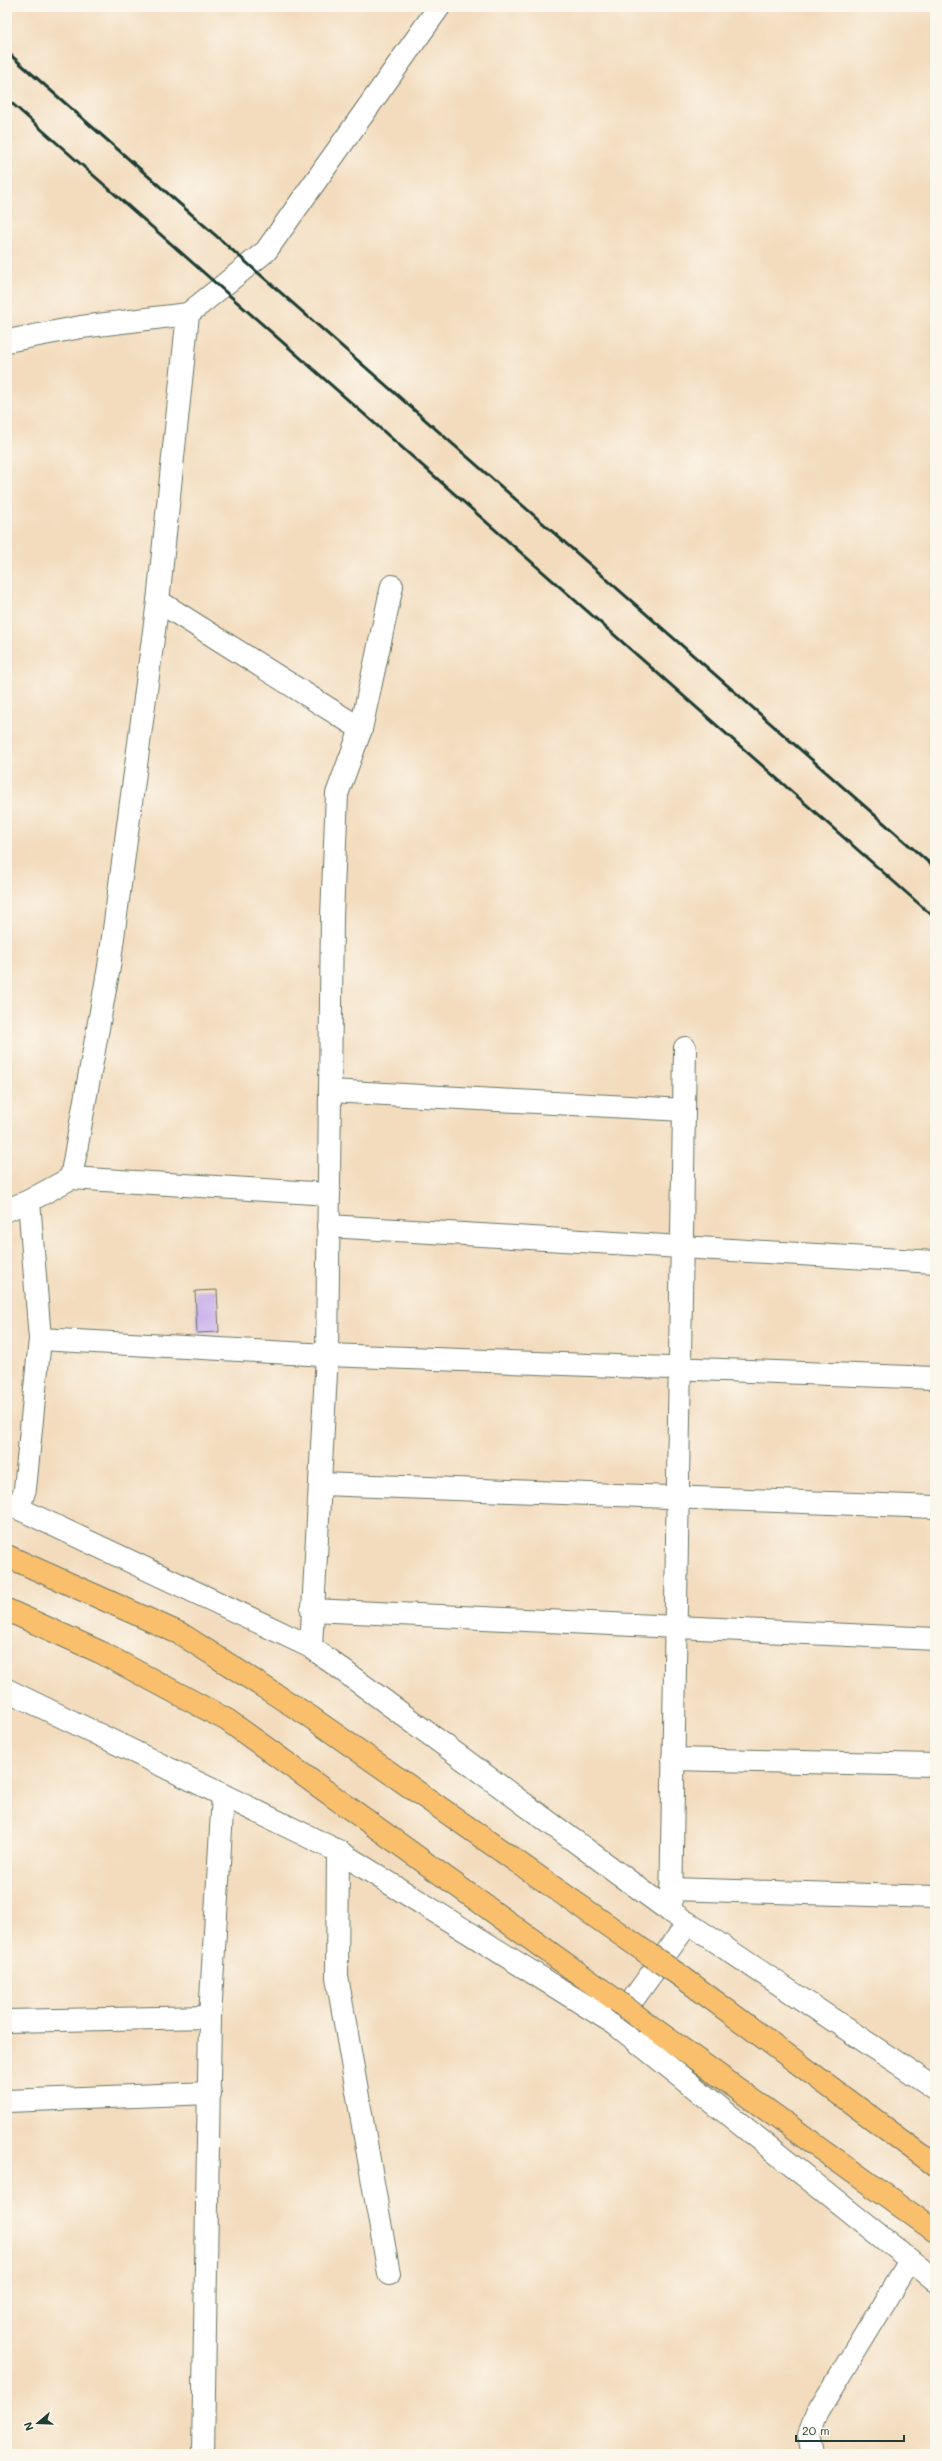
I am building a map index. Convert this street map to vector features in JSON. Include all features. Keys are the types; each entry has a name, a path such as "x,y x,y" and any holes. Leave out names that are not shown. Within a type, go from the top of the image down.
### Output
{"highway":[{"path":"7,1556 181,1634 309,1716 682,1977 935,2165"},
{"path":"7,1610 100,1652 227,1720 935,2231"}],"street":[{"path":"7,340 80,326 188,314 266,251 439,7"},
{"path":"71,1178 109,967 158,601 188,314"},
{"path":"311,1647 327,1355 332,916 337,794 361,729 392,586"},
{"path":"158,601 361,729"},
{"path":"615,2024 679,1917 671,1889 685,1048"},
{"path":"330,1091 684,1110"},
{"path":"7,1210 29,1201 71,1178 329,1194"},
{"path":"29,1201 40,1339 25,1489 13,1505 311,1647 679,1917 935,2088"},
{"path":"328,1226 935,1262"},
{"path":"40,1339 327,1355 935,1378"},
{"path":"321,1484 677,1496 935,1507"},
{"path":"312,1610 935,1640"},
{"path":"7,1690 338,1852 615,2024 935,2280"},
{"path":"673,1759 935,1766"},
{"path":"203,2454 210,2093 210,2017 223,1795"},
{"path":"338,1852 337,1977 389,2274"},
{"path":"671,1889 935,1897"},
{"path":"7,2021 210,2017"},
{"path":"7,2101 210,2093"},
{"path":"813,2454 809,2435 818,2412 910,2261"}],"building":[{"path":"217,1290 219,1332 197,1333 195,1291"}],"railway":[{"path":"7,52 935,868"},
{"path":"7,99 935,918"}]}
